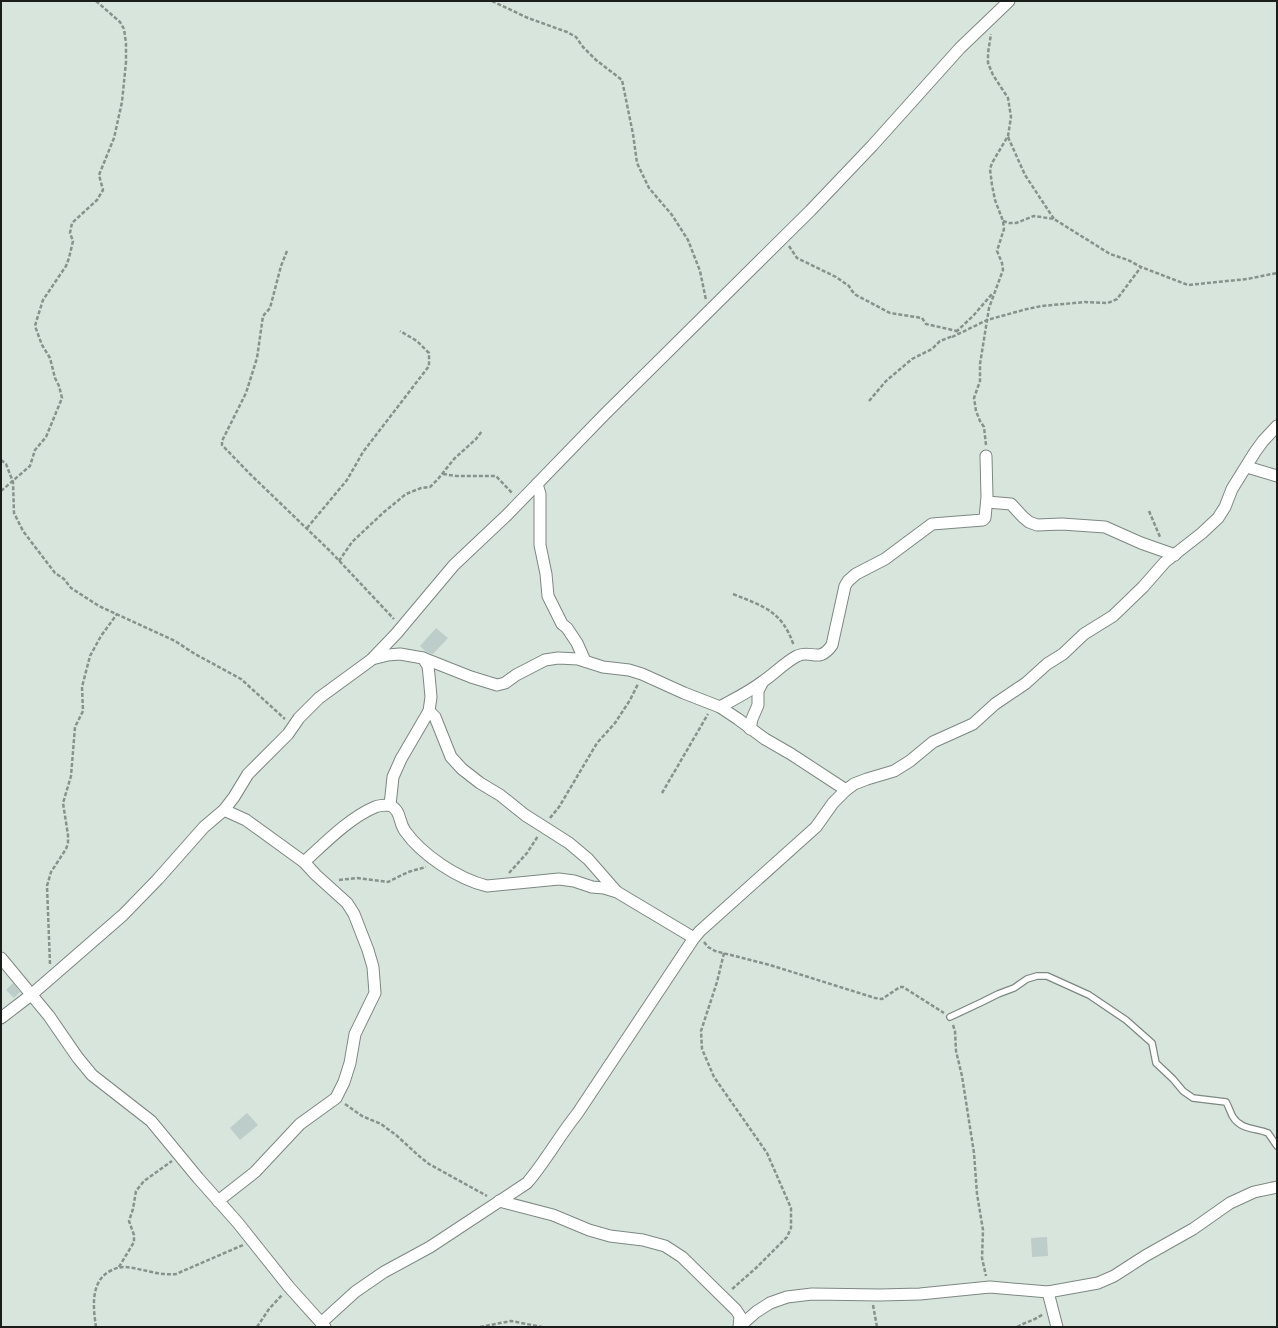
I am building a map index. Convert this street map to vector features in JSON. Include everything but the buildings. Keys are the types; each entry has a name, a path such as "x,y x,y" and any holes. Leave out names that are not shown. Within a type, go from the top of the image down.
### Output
{"street":[{"path":"1,1018 123,915 204,828 224,810 248,774 288,734 299,718 319,698 372,660 454,565 785,237 867,151 960,48 1009,1"},
{"path":"1,958 30,995 49,1016 78,1058 92,1075 151,1121 218,1201 238,1222 289,1288 323,1325 355,1292 384,1272 430,1247 526,1183 536,1173 697,934 816,827 833,803 846,790 861,782 894,771 910,761 933,742 973,724 996,704 1026,683 1047,664 1063,654 1084,634 1113,616 1143,587 1173,554 1202,534 1218,518 1225,507 1232,489 1263,441 1277,426"},
{"path":"717,706 762,683 775,671 797,656 822,655 828,651 832,645 846,586 848,581 856,574 885,559 932,524 983,520 985,518 987,502 986,456"},
{"path":"1247,467 1277,476"},
{"path":"537,484 540,494 540,545 546,574 548,596 562,624 577,643 584,661"},
{"path":"987,502 1010,504 1029,522 1037,525 1062,524 1105,528 1141,544 1173,554"},
{"path":"372,660 388,655 400,654 423,658 471,677 497,685 505,683 516,675 552,658 578,659 603,667 629,670 642,674 717,706 738,719 764,739 791,754 846,790"},
{"path":"390,805 393,777 400,759 428,712 431,697 429,675 428,666 423,658"},
{"path":"750,729 752,719 758,705 758,691 762,683"},
{"path":"428,712 435,717 451,757 462,769 480,783 500,795 525,815 569,842 588,859 617,892"},
{"path":"304,862 350,822 375,807 390,805 397,810 404,829 413,842 442,864 475,883 491,886 558,879 574,881 592,887 604,888 617,892 697,934"},
{"path":"218,1201 255,1172 300,1124 336,1098 344,1082 350,1063 355,1034 376,988 373,967 368,950 354,914 347,903 304,862 246,820 224,810"},
{"path":"739,1327 756,1312 770,1303 787,1297 812,1294 920,1294 990,1287 1048,1292 1098,1283 1114,1276 1145,1256 1193,1229 1230,1203 1254,1192 1277,1187"},
{"path":"499,1202 553,1216 610,1236 643,1240 665,1246 682,1257 736,1310 740,1316 739,1327"},
{"path":"1048,1292 1050,1305 1057,1327"}],"lane":[{"path":"950,1017 1014,988 1027,979 1037,976 1047,976 1088,995 1126,1020 1152,1043 1156,1063 1183,1091 1193,1098 1226,1102 1234,1118 1240,1124 1251,1129 1268,1133 1277,1146"}],"path":[{"path":"1,492 14,482 17,477 30,466 35,450 46,437 62,398 50,358 38,336 36,326 37,319 43,300 66,266 72,251 73,241 70,228 72,223 97,200 103,190 99,175 114,138 122,102 126,62 124,29 120,22 96,1"},
{"path":"492,1 528,18 567,32 576,37 596,60 622,80 633,134 637,163 649,188 672,215 688,240 700,271 704,293 710,310"},
{"path":"986,456 984,427 976,411 974,398 980,381 980,364 989,308 1003,270 997,251 1004,229 1003,221 995,200 990,176 992,163 1008,136 1011,117 1008,98 993,75 988,63 991,34 999,10"},
{"path":"1008,136 1025,175 1054,219"},
{"path":"1003,221 1016,223 1034,216 1054,219 1110,254 1128,260 1140,268 1188,285 1247,279 1277,273"},
{"path":"785,237 791,250 797,258 836,277 849,286 856,295 890,313 922,318 926,324 957,331"},
{"path":"287,251 281,266 270,308 263,316 257,358 246,393 222,441 222,445 307,528 402,627"},
{"path":"869,401 886,381 912,359 932,349 940,342 998,316 1042,306 1085,302 1108,303 1117,299 1140,268"},
{"path":"952,337 974,316 994,292"},
{"path":"307,528 347,480 363,452 430,366 428,353 417,341 400,331"},
{"path":"339,561 352,542 406,494 421,488 430,487 443,474 454,459 476,439 482,431"},
{"path":"1,460 6,464 14,482 14,513 23,531 55,573 64,579 71,588 98,606 175,641 241,679 293,726"},
{"path":"443,474 456,476 496,476 520,500"},
{"path":"1149,511 1157,533 1173,554"},
{"path":"734,594 769,609 780,619 792,640 797,656"},
{"path":"51,976 48,951 47,886 51,872 66,849 68,843 62,803 71,776 75,727 83,711 82,687 90,656 101,636 117,614"},
{"path":"491,886 505,878 522,858 558,807 597,743 615,723 630,700 642,674"},
{"path":"662,793 717,706"},
{"path":"327,885 340,879 357,878 388,882 408,872 442,864"},
{"path":"697,934 708,947 724,953 770,965 875,998 882,999 903,987 950,1017 955,1030 956,1051 962,1076 974,1153 977,1194 983,1230 982,1258 984,1271 990,1287"},
{"path":"723,1297 756,1268 787,1236 791,1228 791,1208 767,1153 714,1077 702,1049 701,1031 717,982 724,953"},
{"path":"336,1098 362,1116 382,1124 429,1164 499,1202"},
{"path":"119,1268 134,1242 134,1235 129,1221 136,1191 144,1181 180,1156"},
{"path":"96,1327 93,1311 94,1299 98,1283 103,1276 123,1267 165,1275 176,1274 253,1241"},
{"path":"257,1327 269,1309 289,1288"},
{"path":"872,1295 877,1327"},
{"path":"1017,1327 1045,1314 1050,1305"},
{"path":"480,1327 511,1321 542,1327"}]}
